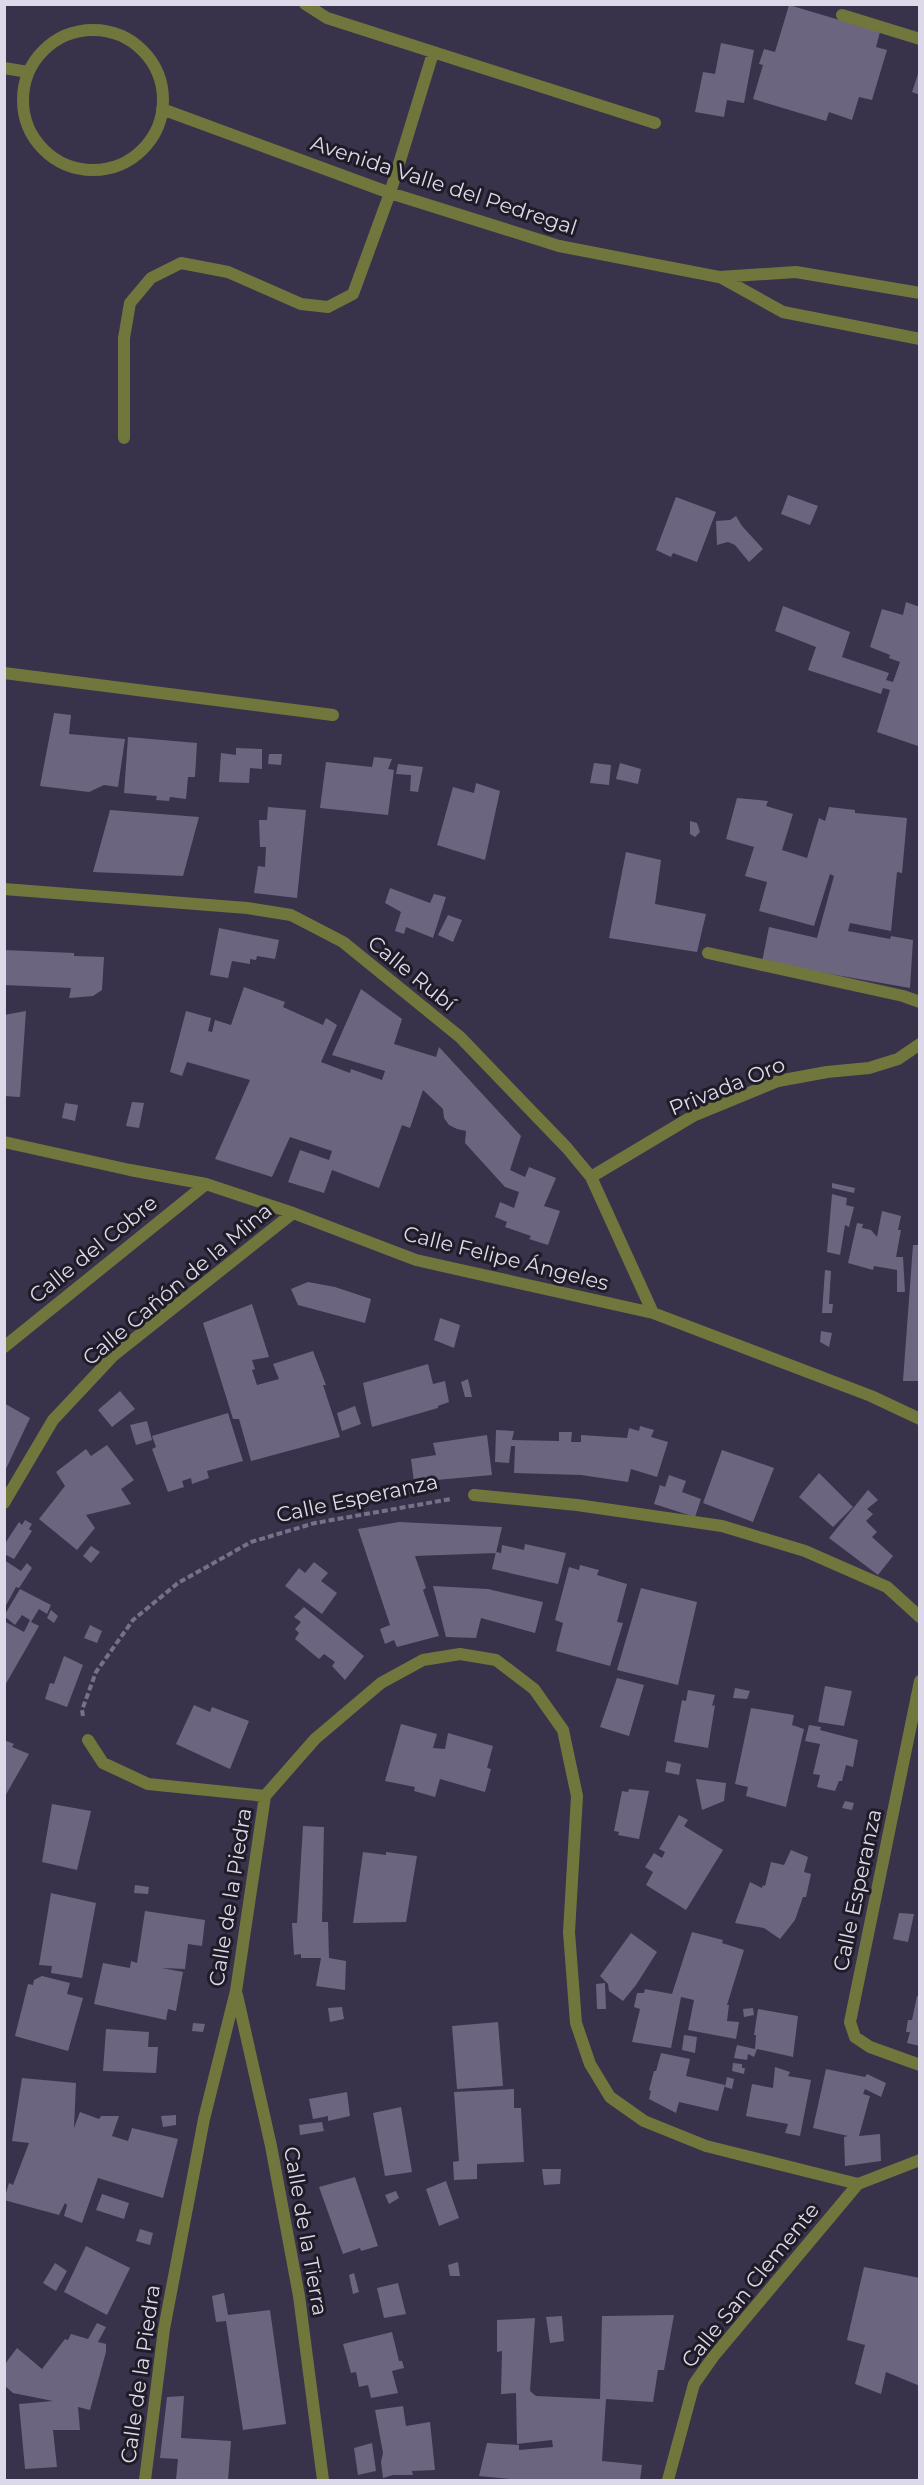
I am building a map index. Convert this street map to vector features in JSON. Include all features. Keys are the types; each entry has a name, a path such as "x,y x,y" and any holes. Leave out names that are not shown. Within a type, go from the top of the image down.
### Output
{"street":[{"path":"305,4 327,18 655,123"},
{"path":"842,15 920,39"},
{"path":"91,29 111,32 129,40 145,53 156,70 162,89 162,109 157,128 146,145 132,159 114,168 94,171 74,168 56,159 40,147 29,130 23,111 23,91 28,72 38,55 53,41 71,33 91,29"},
{"path":"124,438 124,338 130,303 151,278 181,262 228,272 301,304 328,307 353,294 390,193 433,53"},
{"path":"4,68 28,72"},
{"name":"Avenida Valle del Pedregal","path":"162,109 390,193 559,246 719,277 796,272 920,293"},
{"name":"Avenida Valle del Pedregal","path":"719,277 783,312 920,339"},
{"path":"4,673 333,715"},
{"name":"Calle Rubí","path":"4,889 247,908 291,915 343,942 460,1037 567,1148 591,1177 654,1313"},
{"path":"708,953 903,996 920,1002"},
{"name":"Privada Oro","path":"591,1177 693,1116 778,1081 827,1072 869,1068 898,1059 920,1044"},
{"name":"Calle Felipe Ángeles","path":"4,1142 206,1184 293,1213 416,1260 654,1313 871,1396 920,1419"},
{"name":"Calle del Cobre","path":"4,1347 206,1184"},
{"name":"Calle Cañón de la Mina","path":"4,1503 53,1420 114,1355 293,1213"},
{"path":"474,1495 577,1504 722,1526 805,1551 887,1587 920,1617"},
{"name":"Calle de la Piedra","path":"145,2481 164,2329 204,2118 237,1991 265,1796 315,1739 381,1683 423,1660 460,1654 496,1660 534,1689 563,1730 577,1796 569,1932 576,2023 590,2064 610,2097 644,2121 706,2146 858,2184"},
{"name":"Calle Esperanza","path":"920,1681 850,2022 855,2037 870,2047 920,2065"},
{"path":"88,1740 103,1763 148,1784 265,1796"},
{"name":"Calle de la Tierra","path":"237,1991 271,2146 298,2296 323,2481"},
{"name":"Calle San Clemente","path":"668,2481 694,2384 713,2357 858,2184 920,2160"}],"path":[{"name":"Calle Esperanza","path":"88,1740 81,1710 96,1672 133,1620 178,1583 251,1542 283,1532 315,1523 474,1495"}],"building":[{"path":"789,5 880,32 876,47 887,50 872,100 859,97 852,120 829,112 826,121 753,99 763,65 759,64 764,49 775,52"},
{"path":"721,43 754,50 744,103 727,100 724,117 695,112 703,72 715,74"},
{"path":"920,71 920,95 912,92"},
{"path":"788,495 818,506 810,525 781,514"},
{"path":"676,497 716,512 697,562 673,553 671,557 656,550"},
{"path":"736,516 763,549 749,562 735,545 728,542 717,545 716,521 730,520"},
{"path":"906,602 920,607 920,740 918,746 877,732 890,690 883,688 881,694 808,670 816,647 775,631 783,606 850,632 842,657 889,673 886,680 893,682 900,662 870,647 882,609 903,615"},
{"path":"54,713 71,715 69,734 125,739 118,787 104,785 89,792 40,786"},
{"path":"128,737 197,743 195,777 188,777 186,799 170,797 169,801 156,800 157,796 124,793"},
{"path":"236,748 262,749 262,769 250,768 249,783 219,782 221,753 236,755"},
{"path":"269,754 282,754 281,765 268,764"},
{"path":"374,757 392,759 388,769 394,770 388,815 320,808 326,762 372,767"},
{"path":"594,763 611,765 609,785 590,783"},
{"path":"620,763 641,769 638,784 616,779"},
{"path":"398,764 423,767 418,792 410,791 411,775 396,774"},
{"path":"476,783 500,791 485,860 437,845 453,787 474,793"},
{"path":"737,798 768,801 766,806 793,814 782,850 807,858 819,818 825,821 829,807 855,810 855,813 907,818 902,873 897,872 891,931 850,923 848,931 890,939 891,936 913,940 910,988 762,962 769,927 817,938 834,876 830,874 814,926 759,911 767,882 745,876 754,847 726,839"},
{"path":"268,807 306,810 297,898 254,893 258,866 265,867 266,847 260,847 259,820 267,820"},
{"path":"110,810 199,817 183,876 93,872"},
{"path":"690,821 697,823 700,832 695,837 690,834"},
{"path":"626,852 661,860 655,904 706,914 697,952 609,938"},
{"path":"390,888 430,903 434,894 446,897 433,938 406,927 404,934 395,931 401,912 385,903"},
{"path":"448,915 462,920 453,942 438,935"},
{"path":"219,928 279,940 275,959 257,956 256,960 250,959 250,964 232,961 228,978 210,975"},
{"path":"4,950 74,953 74,956 104,957 102,990 93,996 69,998 71,988 4,985"},
{"path":"244,987 285,1002 283,1007 323,1025 326,1018 337,1025 321,1062 350,1073 351,1069 382,1080 385,1071 332,1055 361,989 402,1019 394,1044 436,1057 439,1047 521,1136 510,1170 525,1177 529,1167 556,1178 544,1206 560,1211 548,1245 529,1239 531,1236 505,1227 507,1222 495,1217 500,1202 514,1208 519,1192 505,1187 465,1143 466,1131 449,1125 444,1118 443,1109 423,1090 410,1128 402,1125 379,1188 332,1170 324,1193 288,1182 300,1150 329,1160 332,1151 290,1137 272,1177 215,1159 250,1080 187,1062 182,1076 170,1072 186,1011 211,1018 208,1031 212,1032 215,1020 231,1025"},
{"path":"26,1011 20,1097 4,1096 4,1015"},
{"path":"132,1102 144,1103 139,1128 126,1126"},
{"path":"65,1103 78,1105 75,1121 62,1118"},
{"path":"832,1183 855,1188 854,1193 832,1188"},
{"path":"832,1194 847,1198 846,1205 854,1207 849,1227 845,1225 840,1255 827,1252"},
{"path":"882,1211 901,1216 896,1257 903,1257 905,1292 897,1292 897,1270 874,1266 873,1270 848,1263 857,1223 863,1224 862,1228 871,1230 877,1237"},
{"path":"913,1245 920,1245 920,1381 903,1381"},
{"path":"825,1270 831,1271 829,1304 833,1304 832,1313 822,1313"},
{"path":"308,1282 335,1287 371,1299 365,1323 298,1305 291,1289"},
{"path":"252,1304 269,1357 252,1360 255,1369 252,1370 257,1385 279,1379 273,1364 313,1351 326,1385 323,1385 340,1437 251,1461 239,1419 233,1419 203,1323"},
{"path":"440,1318 460,1325 454,1348 434,1340"},
{"path":"821,1331 832,1333 829,1347 820,1342"},
{"path":"428,1364 433,1384 445,1381 449,1402 438,1408 372,1427 363,1383"},
{"path":"468,1379 472,1397 465,1397 461,1382"},
{"path":"120,1391 135,1409 112,1427 98,1410"},
{"path":"4,1403 30,1418 4,1473"},
{"path":"355,1406 361,1424 342,1431 337,1413"},
{"path":"228,1413 243,1461 207,1471 209,1478 192,1484 191,1478 182,1481 184,1487 168,1492 152,1449 156,1447 152,1436"},
{"path":"147,1421 152,1440 136,1445 130,1425"},
{"path":"640,1426 654,1430 651,1437 668,1442 657,1477 631,1469 628,1482 581,1475 514,1473 515,1446 511,1446 509,1463 495,1462 496,1430 514,1431 512,1440 559,1441 559,1432 572,1432 571,1442 581,1442 581,1435 627,1438 629,1428 639,1431"},
{"path":"487,1435 492,1475 414,1482 411,1459 436,1455 433,1443"},
{"path":"107,1445 134,1480 121,1489 131,1504 86,1515 95,1528 77,1550 39,1519 65,1486 56,1472 86,1449 91,1456"},
{"path":"722,1450 774,1468 753,1522 703,1503"},
{"path":"819,1473 853,1507 833,1527 799,1497"},
{"path":"669,1475 686,1481 682,1492 701,1499 695,1517 654,1504 660,1485 665,1487"},
{"path":"868,1490 878,1500 867,1509 873,1514 866,1521 877,1532 872,1537 893,1556 878,1575 829,1538"},
{"path":"25,1520 32,1524 29,1529 32,1531 14,1559 4,1554 4,1545 19,1522 22,1525"},
{"path":"399,1522 502,1527 496,1553 415,1556 426,1588 423,1590 439,1636 397,1647 394,1640 385,1644 380,1629 390,1625 358,1529"},
{"path":"525,1544 566,1553 558,1584 492,1569 496,1552 501,1553 502,1545 524,1550"},
{"path":"91,1546 100,1552 91,1563 83,1556"},
{"path":"4,1560 21,1571 27,1563 32,1568 19,1588 16,1587 4,1609"},
{"path":"314,1562 328,1573 321,1581 337,1593 322,1614 285,1586 299,1568 305,1573"},
{"path":"580,1565 599,1570 597,1575 627,1584 617,1622 623,1623 610,1666 556,1651 563,1623 555,1620 569,1567 579,1570"},
{"path":"433,1586 488,1589 543,1602 535,1633 481,1618 476,1638 446,1637"},
{"path":"641,1588 697,1602 678,1685 617,1670"},
{"path":"20,1589 51,1605 47,1614 39,1609 31,1622 39,1626 4,1687 4,1621 24,1632 30,1620 22,1615 15,1625 4,1616"},
{"path":"304,1607 364,1656 345,1680 332,1666 335,1662 324,1654 319,1659 295,1639 299,1633 295,1629 301,1622 294,1617"},
{"path":"51,1610 58,1616 54,1623 47,1618"},
{"path":"90,1625 102,1631 97,1643 84,1638"},
{"path":"64,1656 83,1665 67,1707 45,1699 50,1683 54,1684"},
{"path":"617,1678 644,1685 629,1736 600,1727"},
{"path":"825,1686 852,1691 844,1726 818,1722"},
{"path":"735,1688 750,1691 747,1699 733,1698"},
{"path":"688,1690 715,1695 708,1748 674,1742 682,1700 686,1701"},
{"path":"194,1705 210,1712 212,1707 249,1721 230,1769 176,1744"},
{"path":"751,1708 794,1715 792,1725 804,1729 786,1807 746,1796 748,1787 735,1784"},
{"path":"401,1724 437,1734 433,1748 445,1749 448,1733 493,1746 487,1768 491,1769 485,1792 440,1779 435,1797 414,1791 415,1787 385,1781"},
{"path":"809,1725 858,1740 853,1767 846,1765 842,1781 839,1781 835,1791 817,1787 820,1775 813,1774 820,1744 805,1741"},
{"path":"4,1740 14,1744 12,1747 29,1754 4,1798"},
{"path":"667,1761 681,1764 679,1775 665,1772"},
{"path":"696,1779 726,1783 724,1801 702,1810"},
{"path":"629,1789 649,1791 639,1839 618,1835 619,1832 614,1831 622,1791 628,1792"},
{"path":"845,1801 854,1803 852,1810 842,1808"},
{"path":"52,1804 91,1811 77,1870 42,1862"},
{"path":"679,1815 688,1820 684,1826 723,1850 686,1910 646,1885 653,1872 645,1867 654,1853 662,1858 665,1852 659,1849"},
{"path":"303,1826 324,1827 322,1922 328,1922 329,1958 346,1961 345,1990 316,1986 321,1958 301,1958 301,1954 294,1955 292,1923 297,1923"},
{"path":"791,1850 808,1857 804,1872 811,1874 806,1897 803,1897 795,1920 780,1939 764,1928 735,1923 750,1882 762,1888 763,1885 765,1886 771,1862 784,1865"},
{"path":"363,1852 417,1856 406,1922 353,1923"},
{"path":"135,1885 149,1887 148,1894 134,1893"},
{"path":"51,1893 96,1903 82,1978 51,1973 52,1966 39,1965"},
{"path":"145,1911 205,1920 202,1946 188,1944 185,1969 162,1968 183,1972 176,2011 168,2009 166,2020 94,2004 103,1963 130,1968 131,1961 137,1963"},
{"path":"899,1913 914,1914 908,1942 893,1939"},
{"path":"692,1932 723,1940 722,1943 744,1950 727,2005 729,2005 727,2021 739,2022 736,2039 688,2030 694,2000 681,1997 671,2048 632,2042 640,2009 634,2007 637,1993 644,1993 645,1989 672,1994"},
{"path":"631,1933 657,1952 623,2001 609,1991 608,1984 600,1976"},
{"path":"42,1976 70,1983 67,1994 83,1998 68,2051 15,2036 28,1984 33,1985 34,1980"},
{"path":"605,1983 606,2009 597,2009 596,1984"},
{"path":"917,1996 920,1997 920,2046 907,2043 910,2032 906,2032 908,2020 912,2020"},
{"path":"342,2007 344,2019 330,2022 328,2008"},
{"path":"753,2008 754,2015 744,2017 743,2009"},
{"path":"758,2009 798,2016 793,2057 757,2049 754,2057 748,2054 747,2060 734,2058 737,2045 755,2049 756,2035 754,2035"},
{"path":"498,2022 503,2086 457,2089 452,2026"},
{"path":"193,2023 205,2024 203,2032 192,2031"},
{"path":"106,2029 149,2032 148,2047 158,2047 156,2073 103,2071"},
{"path":"684,2035 697,2037 695,2053 682,2050"},
{"path":"661,2053 690,2059 686,2076 725,2085 718,2111 679,2102 676,2113 649,2099 651,2091 649,2090"},
{"path":"733,2063 742,2064 742,2068 745,2068 744,2074 732,2071"},
{"path":"775,2067 790,2072 788,2076 811,2080 800,2136 785,2133 788,2124 746,2116 752,2084 773,2088"},
{"path":"826,2069 865,2077 867,2074 886,2083 881,2097 865,2089 863,2094 870,2096 859,2136 880,2134 881,2161 845,2166 844,2137 848,2136 813,2128"},
{"path":"727,2077 734,2079 732,2089 725,2087"},
{"path":"22,2078 76,2083 74,2128 80,2112 99,2119 101,2116 119,2116 112,2136 128,2141 132,2128 178,2139 163,2198 98,2178 82,2223 64,2216 67,2205 65,2203 59,2215 4,2200 9,2183 13,2185 29,2143 12,2141"},
{"path":"514,2089 514,2108 521,2108 524,2162 477,2164 477,2179 454,2180 453,2162 459,2161 454,2092"},
{"path":"347,2092 350,2116 328,2121 328,2116 313,2119 309,2099"},
{"path":"401,2107 412,2172 385,2176 373,2113"},
{"path":"176,2115 176,2125 163,2127 161,2116"},
{"path":"322,2122 324,2131 300,2135 299,2125"},
{"path":"542,2169 561,2169 560,2184 544,2185"},
{"path":"355,2177 378,2246 361,2251 360,2248 343,2254 319,2187"},
{"path":"446,2181 459,2218 439,2226 426,2189"},
{"path":"396,2191 399,2198 389,2204 385,2195"},
{"path":"102,2194 129,2203 124,2219 96,2210"},
{"path":"140,2229 153,2233 150,2245 136,2241"},
{"path":"86,2246 130,2268 107,2315 64,2292"},
{"path":"458,2262 460,2276 450,2276 448,2265"},
{"path":"55,2263 67,2271 56,2291 43,2283"},
{"path":"864,2267 920,2278 920,2386 886,2372 881,2394 855,2384 865,2345 847,2340"},
{"path":"354,2273 359,2292 353,2294 349,2275"},
{"path":"398,2283 406,2314 384,2318 377,2288"},
{"path":"224,2293 228,2315 270,2310 286,2424 243,2430 226,2321 216,2322 212,2296"},
{"path":"674,2315 664,2370 658,2370 653,2402 606,2399 602,2461 642,2465 640,2480 519,2480 479,2476 487,2443 519,2445 519,2450 553,2447 552,2440 517,2444 516,2393 501,2394 502,2351 497,2352 497,2320 535,2318 530,2391 536,2396 600,2399 602,2316"},
{"path":"562,2316 564,2341 550,2343 546,2317"},
{"path":"97,2323 106,2327 98,2342 106,2344 106,2352 90,2410 78,2407 80,2430 53,2430 57,2467 25,2469 19,2404 53,2401 13,2393 5,2386 5,2364 17,2348 42,2369 65,2339 68,2340 71,2334 88,2339"},
{"path":"392,2332 399,2361 402,2361 404,2368 392,2371 398,2393 371,2398 368,2385 359,2387 356,2372 351,2373 343,2344"},
{"path":"184,2396 181,2438 231,2441 228,2480 176,2480 178,2459 160,2458 167,2397"},
{"path":"403,2406 406,2426 430,2422 435,2470 412,2471 413,2475 393,2475 383,2478 381,2462 383,2453 375,2410"},
{"path":"372,2443 376,2471 358,2475 354,2448"}]}
